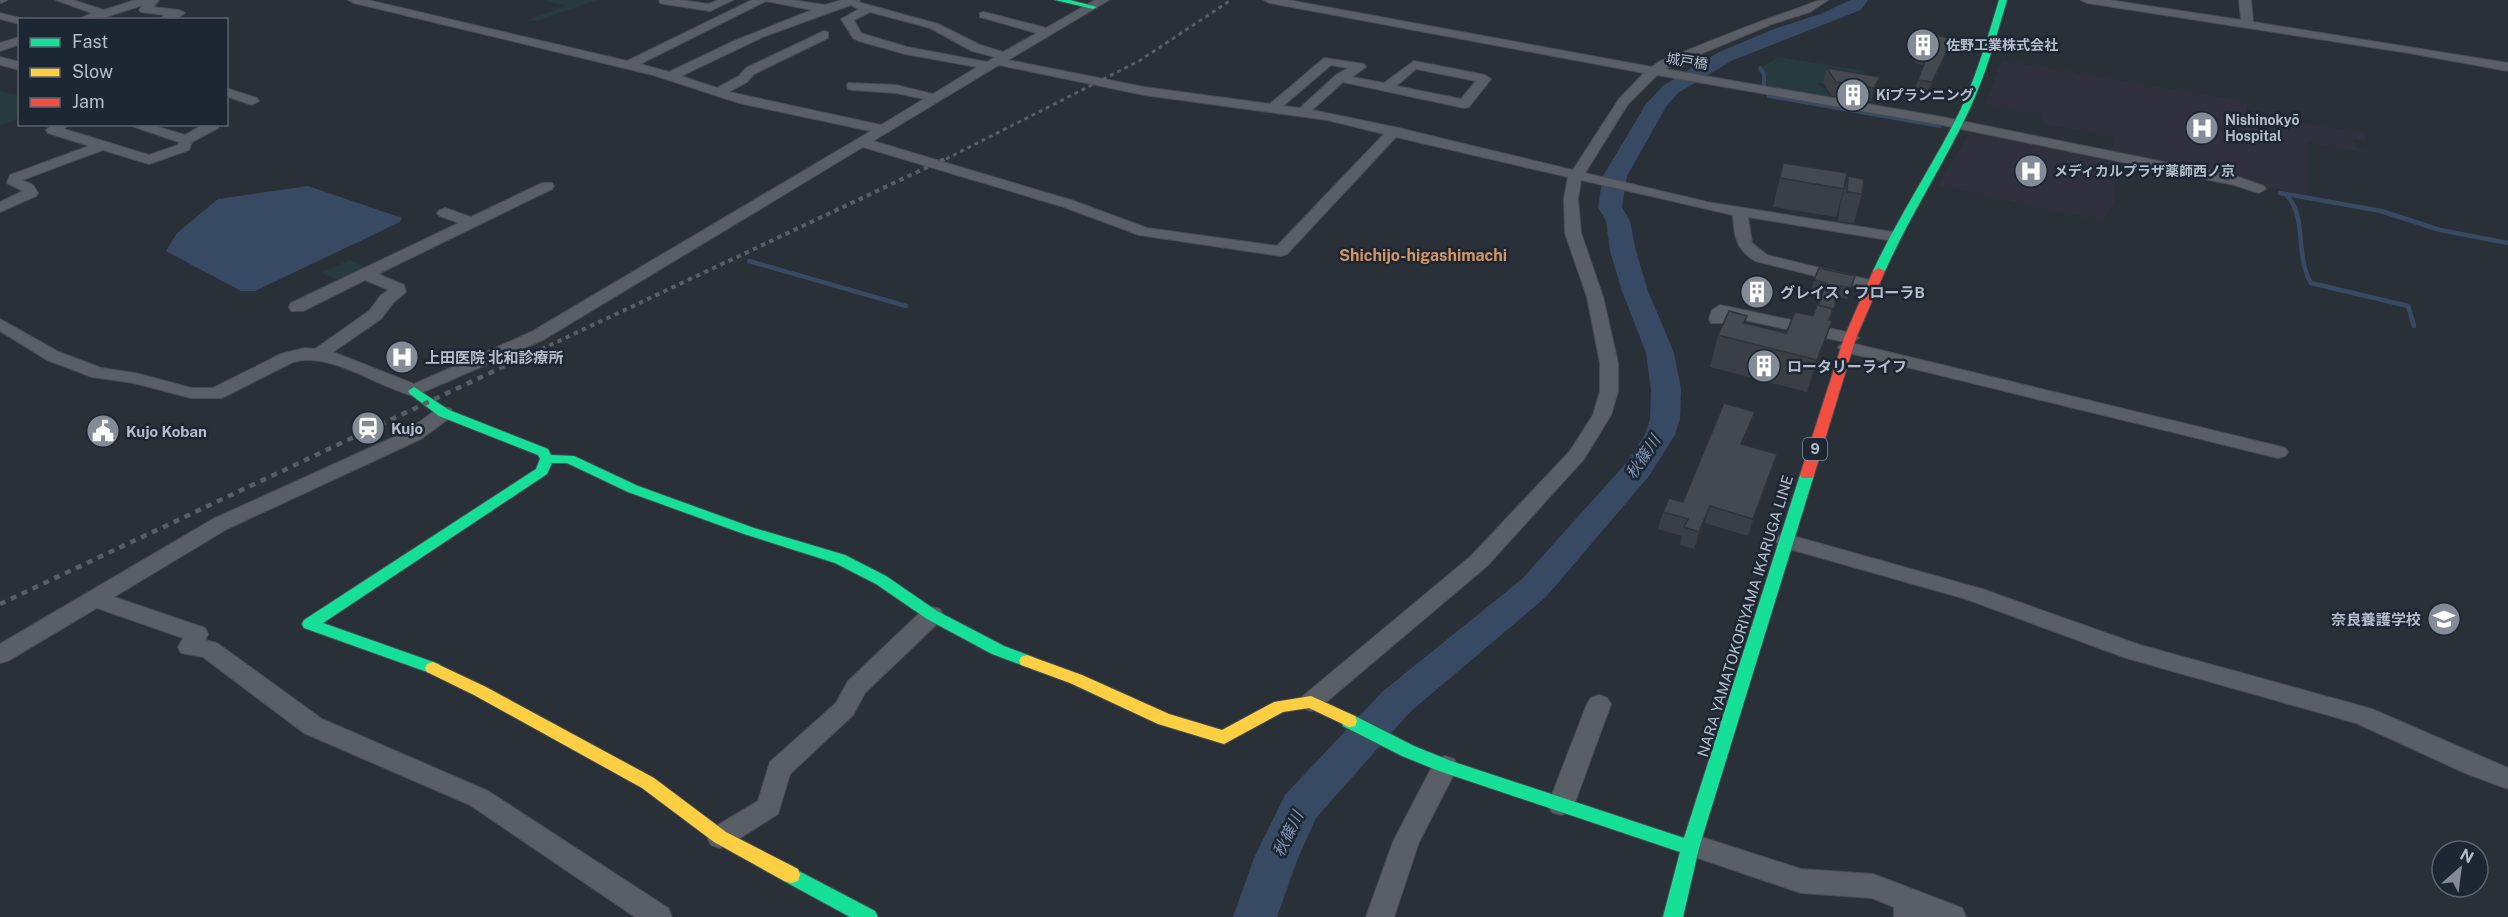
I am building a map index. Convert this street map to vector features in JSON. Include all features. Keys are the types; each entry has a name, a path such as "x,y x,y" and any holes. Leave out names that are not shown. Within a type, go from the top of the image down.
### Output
{"street":[{"path":"62,0 118,18"},
{"path":"88,18 147,0"},
{"path":"153,0 145,10 179,13 168,18"},
{"path":"354,0 629,65 671,76 717,93 883,129"},
{"path":"666,0 664,1 710,8 727,0"},
{"path":"629,65 761,0"},
{"path":"771,0 841,3 934,26 997,61"},
{"path":"1059,0 1098,3"},
{"name":"城戸橋","path":"1270,0 1958,124 2238,181 2259,189"},
{"path":"1318,706 1479,561 1577,455 1602,415 1609,390 1609,363 1595,297 1573,233 1571,199 1573,181 1582,176 1633,90 1654,71 1707,46 1806,10 1822,0"},
{"name":"NARA YAMATOKORIYAMA IKARUGA LINE","path":"1673,917 1691,846 1849,343 1894,236 1958,124 1982,70 2003,0"},
{"path":"2086,0 2247,23 2508,67"},
{"path":"2245,0 2247,23"},
{"path":"671,76 735,43 841,3"},
{"path":"414,391 537,336 1098,3"},
{"path":"868,9 847,19 857,35 913,52 997,61 1144,91 1304,113 1394,131 1647,193 1740,212 1894,236"},
{"path":"984,15 1048,32"},
{"path":"0,16 18,20"},
{"path":"717,93 743,79 750,71 824,35"},
{"path":"1,46 18,41"},
{"path":"1,62 18,57"},
{"path":"1273,108 1328,61 1360,67 1340,78 1309,105 1304,113"},
{"path":"1,62 18,66"},
{"path":"1340,78 1464,104 1485,80 1413,65 1387,87"},
{"path":"853,86 896,89 935,98"},
{"path":"228,93 252,101"},
{"path":"60,126 53,130 149,160 184,147 186,140"},
{"path":"139,126 186,140 207,131 212,126"},
{"path":"861,142 1069,204 1144,232 1281,251 1394,131"},
{"path":"0,208 31,193 28,188 14,183 12,181 15,178 103,145"},
{"path":"297,307 546,186"},
{"path":"1740,212 1743,243 1754,254 1872,285"},
{"path":"445,213 472,222"},
{"path":"318,355 375,315 387,299 398,292 398,288 364,274"},
{"path":"1718,310 2278,452"},
{"path":"0,324 53,356 98,373 135,378 204,395 216,394 287,358 305,353 330,357 414,391 444,413 543,452 547,459"},
{"path":"0,655 220,524 414,435 444,413"},
{"path":"547,459 568,459 633,489 749,531 840,559 881,580 932,615 998,650 1076,679 1164,719 1224,737 1280,706 1318,706 1408,751 1444,766 1561,805 1801,881 1873,886 1908,908 1952,917"},
{"path":"547,459 542,471 310,624 423,663 480,692 648,783 720,837 868,917"},
{"path":"1786,541 1974,594 2134,652 2363,716 2508,779"},
{"path":"95,599 197,634 189,647 209,649 313,726 479,798 658,917"},
{"path":"720,837 769,807 778,769 845,709 856,687 932,615"},
{"path":"1561,805 1599,704"},
{"path":"1380,917 1406,842 1444,766"}],"shaded area":[{"name":"Nishinokyō Hospital","path":"2002,60 2248,102 2247,113 2366,133 2366,141 2352,139 2355,147 2369,153 2307,142 2307,196 2112,154 2114,137 2041,123 2042,114 1985,104"},
{"name":"メディカルプラザ薬師西ノ京","path":"1972,128 2117,157 2114,205 2103,221 1938,185"}],"green space":[{"path":"543,0 597,0 537,21 525,21 565,6"},
{"path":"1778,57 1866,71 1855,88 1817,83 1833,98 1764,85 1764,74 1761,68"},
{"path":"0,91 18,96 18,118 0,126"},
{"path":"349,260 369,268 342,281 321,273"}],"water":[{"path":"308,186 402,218 400,222 255,291 241,291 166,251 177,233 218,199"}],"building":[{"path":"1928,34 1950,38 1947,51 1932,82 1918,80 1927,56 1917,55"},
{"path":"1827,68 1880,77 1874,88 1836,82"},
{"path":"1783,163 1847,173 1844,189 1780,178"},
{"path":"1848,176 1864,179 1862,194 1847,192"},
{"path":"1819,268 1855,276 1851,288 1841,286 1832,315 1833,309 1818,305 1826,283 1814,280"},
{"path":"1817,305 1833,309 1829,320 1832,321 1817,360 1718,335 1729,311 1747,316 1744,323 1786,333 1795,312 1813,316"},
{"path":"1724,403 1755,412 1741,444 1777,454 1753,519 1710,506 1699,532 1684,527 1688,519 1663,512 1669,498 1683,502"}],"waterway":[{"name":"秋篠川","path":"1255,917 1276,858 1300,807 1396,702 1534,588 1638,469 1660,435 1665,419 1666,389 1660,353 1635,291 1623,251 1618,221 1610,207 1615,176 1657,104 1671,89 1726,56 1781,33 1830,17 1855,6 1859,0"},
{"path":"1760,68 1764,74 1764,85"},
{"path":"1769,96 1940,126"},
{"path":"2280,193 2381,211 2440,230 2508,243"},
{"path":"2287,196 2297,214 2303,261 2311,283 2408,306 2414,326"},
{"path":"749,261 906,306"}],"railway":[{"path":"946,159 1139,61 1231,0"},
{"path":"525,357 949,157"},
{"path":"0,604 528,355"}],"traffic: fast":[{"path":"1059,0 1093,7"},
{"path":"1879,271 1906,215 1971,95 2003,0"},
{"path":"414,391 444,413 543,452 547,459 542,471 310,624 433,668"},
{"path":"547,459 569,459 633,489 749,531 840,559 881,580 932,615 998,650 1027,661"},
{"path":"1673,917 1690,848 1807,475"},
{"path":"1349,721 1408,751 1445,766 1690,848"},
{"path":"791,875 868,917"}],"traffic: slow":[{"path":"1027,661 1076,679 1164,719 1224,737 1280,706 1311,702 1349,721"},
{"path":"433,668 480,691 648,783 720,837 791,875"}],"traffic: jam":[{"path":"1807,475 1850,338 1879,271"}],"place":[{"name":"佐野工業株式会社","path":"1923,45"},
{"name":"Kiプランニング","path":"1853,95"},
{"name":"Nishinokyō Hospital","path":"2202,128"},
{"name":"メディカルプラザ薬師西ノ京","path":"2031,171"},
{"name":"グレイス・フローラB","path":"1757,292"},
{"name":"上田医院 北和診療所","path":"402,357"},
{"name":"ロータリーライフ","path":"1764,366"},
{"name":"Kujo","path":"368,428"},
{"name":"Kujo Koban","path":"103,431"},
{"name":"奈良養護学校","path":"2444,619"}],"district":[{"name":"Shichijo-higashimachi","path":"1423,255"}]}
